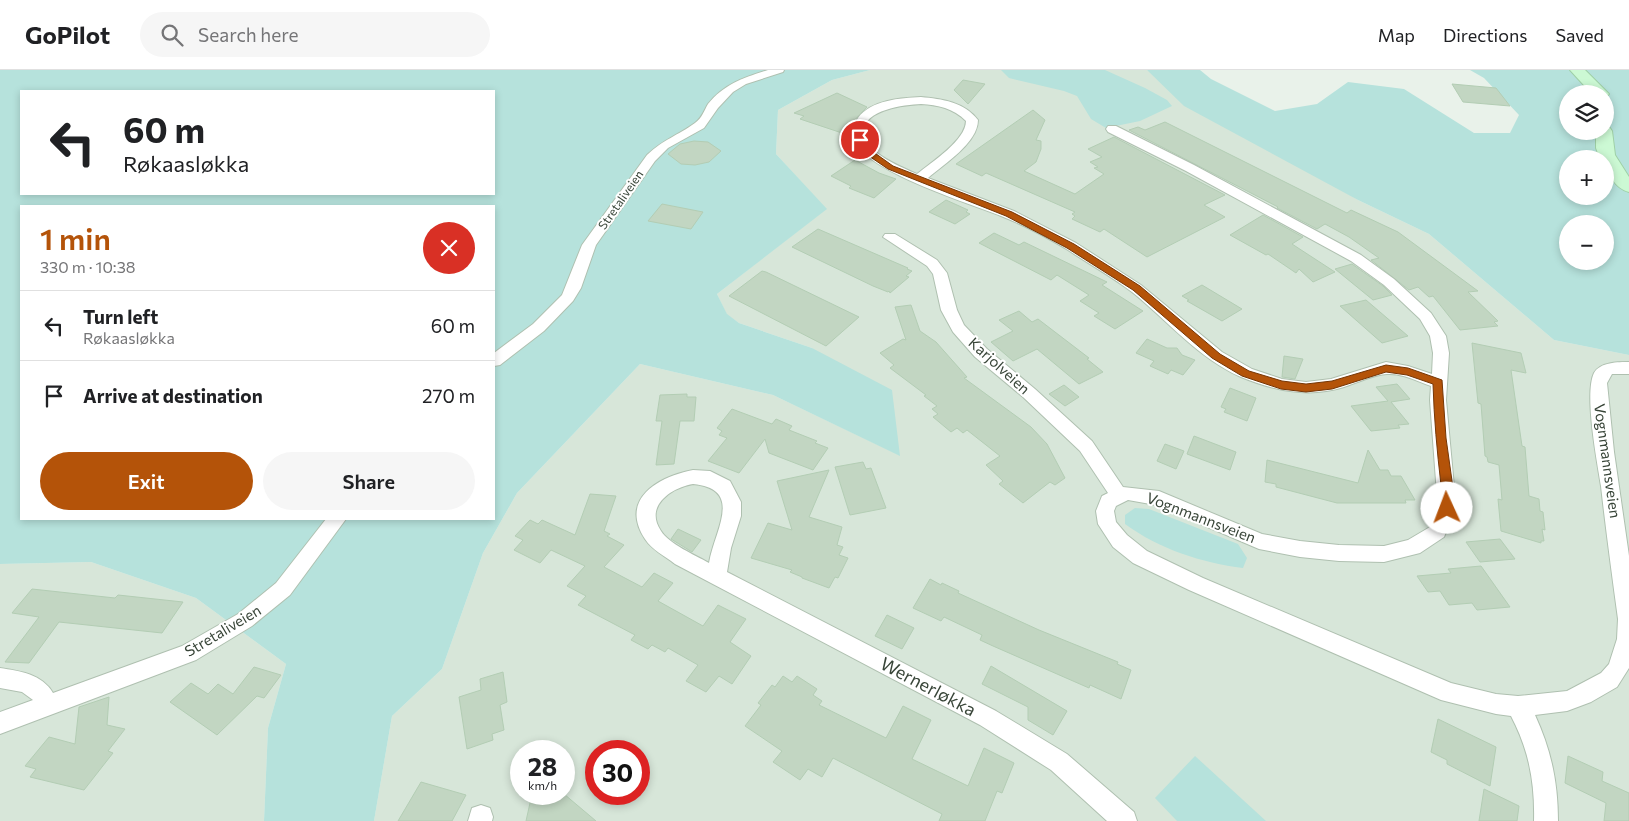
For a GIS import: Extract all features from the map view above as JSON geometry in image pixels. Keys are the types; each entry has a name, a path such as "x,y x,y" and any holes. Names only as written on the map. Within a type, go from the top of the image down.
{"main road":[{"path":"1576,70 1586,85"},
{"path":"1603,140 1607,159 1629,187"}],"street":[{"name":"Stretaliveien","path":"495,360 564,304 574,288 582,256 651,158 664,144 700,125 713,106 729,90 742,82 779,70"},
{"path":"920,179 967,138 972,127 972,120 968,114 962,109 943,103 913,100 880,107 864,117 860,124 858,135 869,153 890,168 1009,214 1070,246 1136,288 1216,356 1246,373 1281,385 1306,388 1332,385 1386,368 1408,372 1438,382"},
{"name":"Vognmannsveien","path":"1112,129 1158,158 1337,246 1356,258 1389,282 1426,316 1438,336 1441,353 1438,382 1440,438 1447,488 1447,508 1437,532 1413,547 1384,554 1339,554 1300,549 1259,540 1159,498 1126,492 1108,501 1105,511 1107,524 1120,541 1140,557 1250,608 1450,693 1496,704 1518,706 1567,701 1583,695 1609,680 1618,669 1623,655 1628,619 1600,418 1599,383 1602,374 1607,370 1629,368"},
{"name":"Karjolveien","path":"890,237 932,263 940,273 949,310 958,328 981,353 1029,393 1086,446 1119,495"},
{"name":"Wernerløkka","path":"718,576 720,554 733,510 731,500 724,486 712,478 691,476 673,481 658,489 646,510 647,524 653,536 682,558 988,718 1059,762 1125,821"},
{"name":"Stretaliveien","path":"0,723 189,653 245,620 283,590 336,520"},
{"path":"0,678 29,683 35,687 45,700 46,706"},
{"path":"1518,706 1541,754 1546,788 1546,821"}],"shaded area":[{"path":"0,70 870,70 832,80 778,110 776,154 827,209 717,294 727,314 739,323 812,348 892,390 900,456 773,395 640,364 517,493 483,553 442,669 392,716 374,821 264,821 268,728 286,664 196,598 91,562 0,564"},
{"path":"870,70 1147,70 1358,200 1429,234 1554,340 1629,355 1629,821 374,821 392,716 442,669 483,553 517,493 640,364 773,395 899,455 812,348 739,323 727,315 717,294 826,209 776,154 778,110 832,80"},
{"path":"1001,70 1105,70 1145,88 1167,100 1172,106 1140,121 1106,128 1091,119 1077,96 1064,91 1009,78"},
{"path":"1147,70 1200,70 1211,79 1275,111 1317,104 1348,82 1404,89 1474,133 1510,133 1519,115 1484,78 1470,70 1629,70 1629,355 1554,340 1429,234 1358,200 1184,106"},
{"path":"1135,508 1149,509 1238,544 1247,558 1243,568 1212,563 1166,548 1152,541 1125,524 1125,515"},
{"path":"91,562 196,598 286,664 268,728 264,821 0,821 0,564"},
{"path":"1195,756 1266,821 1177,821 1155,798"}],"building":[{"path":"963,80 985,84 968,104 954,90"},
{"path":"1452,84 1496,88 1510,106 1463,102"},
{"path":"837,93 867,107 842,133 800,119 804,116 794,113"},
{"path":"1033,110 1045,120 1036,140 1041,141 1041,149 1036,162 1024,171 1075,194 1104,174 1094,168 1098,167 1090,162 1102,157 1088,149 1114,137 1225,195 1204,205 1225,217 1147,257 1104,229 1100,232 1072,219 1075,216 1072,214 1075,212 986,173 982,176 956,164"},
{"path":"1165,122 1347,213 1351,210 1398,232 1478,291 1468,292 1498,321 1494,322 1498,326 1460,330 1433,296 1429,297 1418,287 1409,290 1371,260 1379,258 1349,237 1325,224 1317,229 1129,130 1138,127 1145,130"},
{"path":"694,141 708,142 721,151 709,162 695,165 681,164 668,154 680,144"},
{"path":"855,160 879,173 896,179 874,198 849,188 851,186 831,176"},
{"path":"946,200 968,210 966,212 970,214 955,224 929,212"},
{"path":"662,204 703,212 691,229 648,221"},
{"path":"1263,215 1303,237 1292,244 1335,272 1313,282 1299,269 1296,273 1268,254 1266,255 1230,235"},
{"path":"818,229 912,271 906,276 909,277 890,293 792,247"},
{"path":"994,233 1019,245 1024,242 1107,282 1102,285 1143,311 1115,329 1094,316 1099,313 1080,301 1089,295 1057,275 1051,280 979,243"},
{"path":"1352,264 1383,286 1392,295 1373,300 1335,269"},
{"path":"762,271 859,317 826,346 729,296"},
{"path":"1202,285 1242,309 1222,321 1187,301 1189,300 1182,296"},
{"path":"1366,300 1408,336 1382,343 1340,306"},
{"path":"911,305 920,331 936,342 967,377 964,378 1031,427 1047,444 1065,478 1055,485 1050,482 1023,503 999,484 1003,481 986,465 1000,456 967,430 963,433 957,428 951,432 933,417 938,414 932,409 937,406 924,396 926,395 890,368 894,365 880,353 903,339 906,340 895,307"},
{"path":"1019,311 1032,322 1038,319 1089,358 1087,359 1103,372 1079,384 1037,349 1013,361 991,342 1013,331 999,320"},
{"path":"1147,339 1167,348 1177,348 1182,355 1195,360 1183,375 1171,370 1168,374 1150,366 1154,361 1136,353"},
{"path":"1472,343 1521,353 1526,373 1511,370 1522,446 1525,447 1529,496 1539,499 1540,511 1543,512 1545,530 1542,529 1544,541 1541,541 1541,543 1501,531 1498,499 1502,500 1499,465 1488,462 1485,456 1481,404 1478,403"},
{"path":"1284,356 1303,359 1295,379 1282,377"},
{"path":"1397,384 1410,399 1391,402 1409,424 1398,425 1400,428 1371,431 1351,406 1388,401 1376,387"},
{"path":"1064,385 1079,397 1065,406 1049,394"},
{"path":"1230,388 1256,398 1247,421 1224,412 1226,409 1221,407"},
{"path":"687,394 687,397 696,397 694,421 680,421 674,464 656,465 662,421 656,421 660,395"},
{"path":"732,409 772,424 776,419 792,426 789,430 817,441 815,443 828,448 813,470 769,453 765,439 739,473 708,461 727,438 719,435 722,431 717,428"},
{"path":"1194,436 1236,452 1230,470 1187,454"},
{"path":"1165,444 1184,451 1176,469 1157,461"},
{"path":"1368,450 1380,470 1388,470 1391,476 1401,476 1415,500 1405,500 1406,503 1337,503 1276,487 1276,484 1265,482 1267,460 1358,483"},
{"path":"863,462 866,469 871,468 886,508 850,515 835,467"},
{"path":"829,470 809,517 842,527 837,545 843,547 839,555 848,558 838,578 835,577 829,588 790,572 792,570 751,558 768,523 792,530 777,481"},
{"path":"590,494 616,496 604,531 610,534 607,536 624,545 604,567 642,587 654,573 673,583 658,601 703,626 718,605 746,619 730,642 751,656 732,684 719,676 706,692 686,681 698,665 668,648 665,652 652,645 648,649 631,640 635,635 578,605 586,596 567,586 585,566 551,550 540,563 514,550 523,540 515,536 530,520 538,524 542,520 575,535"},
{"path":"678,529 701,540 692,552 671,539"},
{"path":"1500,539 1515,559 1480,562 1466,542"},
{"path":"1481,566 1510,607 1477,610 1472,603 1449,605 1440,591 1428,592 1417,576 1451,573 1448,569"},
{"path":"930,579 1039,630 1118,662 1117,664 1131,670 1121,699 1090,685 1089,688 980,640 982,635 944,617 941,621 913,608"},
{"path":"32,589 115,598 118,595 183,602 162,633 59,622 29,663 5,662 39,617 12,613"},
{"path":"887,615 914,628 902,649 875,636"},
{"path":"991,666 1067,711 1053,735 1028,720 1028,707 982,684"},
{"path":"254,667 281,675 264,698 257,696 217,735 170,702 191,683 208,694 218,684 233,694"},
{"path":"503,672 507,702 500,705 504,730 492,734 493,740 467,749 459,697 481,690 480,679"},
{"path":"783,676 792,682 797,676 817,689 813,695 822,701 819,705 886,738 903,706 931,720 912,759 968,786 984,748 1014,763 1002,793 997,791 985,821 939,821 942,814 833,758 822,777 808,769 800,780 773,762 782,751 745,726 761,705 758,703 772,685 775,687"},
{"path":"109,697 107,725 125,729 108,751 113,753 84,790 30,777 36,769 25,766 49,737 75,744 79,707"},
{"path":"1438,719 1496,747 1490,786 1447,764 1447,760 1431,752"},
{"path":"1568,756 1603,772 1602,781 1629,793 1629,821 1604,821 1606,803 1565,783"},
{"path":"421,782 466,795 452,821 398,821"},
{"path":"1484,789 1519,806 1517,821 1479,821"},
{"path":"575,803 596,821 526,821 530,805 575,805"}],"route":[{"path":"860,140 869,153 890,168 1009,214 1039,228 1070,246 1136,288 1216,356 1246,373 1281,385 1306,388 1332,385 1386,368 1398,369 1438,382 1440,438 1447,488 1447,508"}]}
